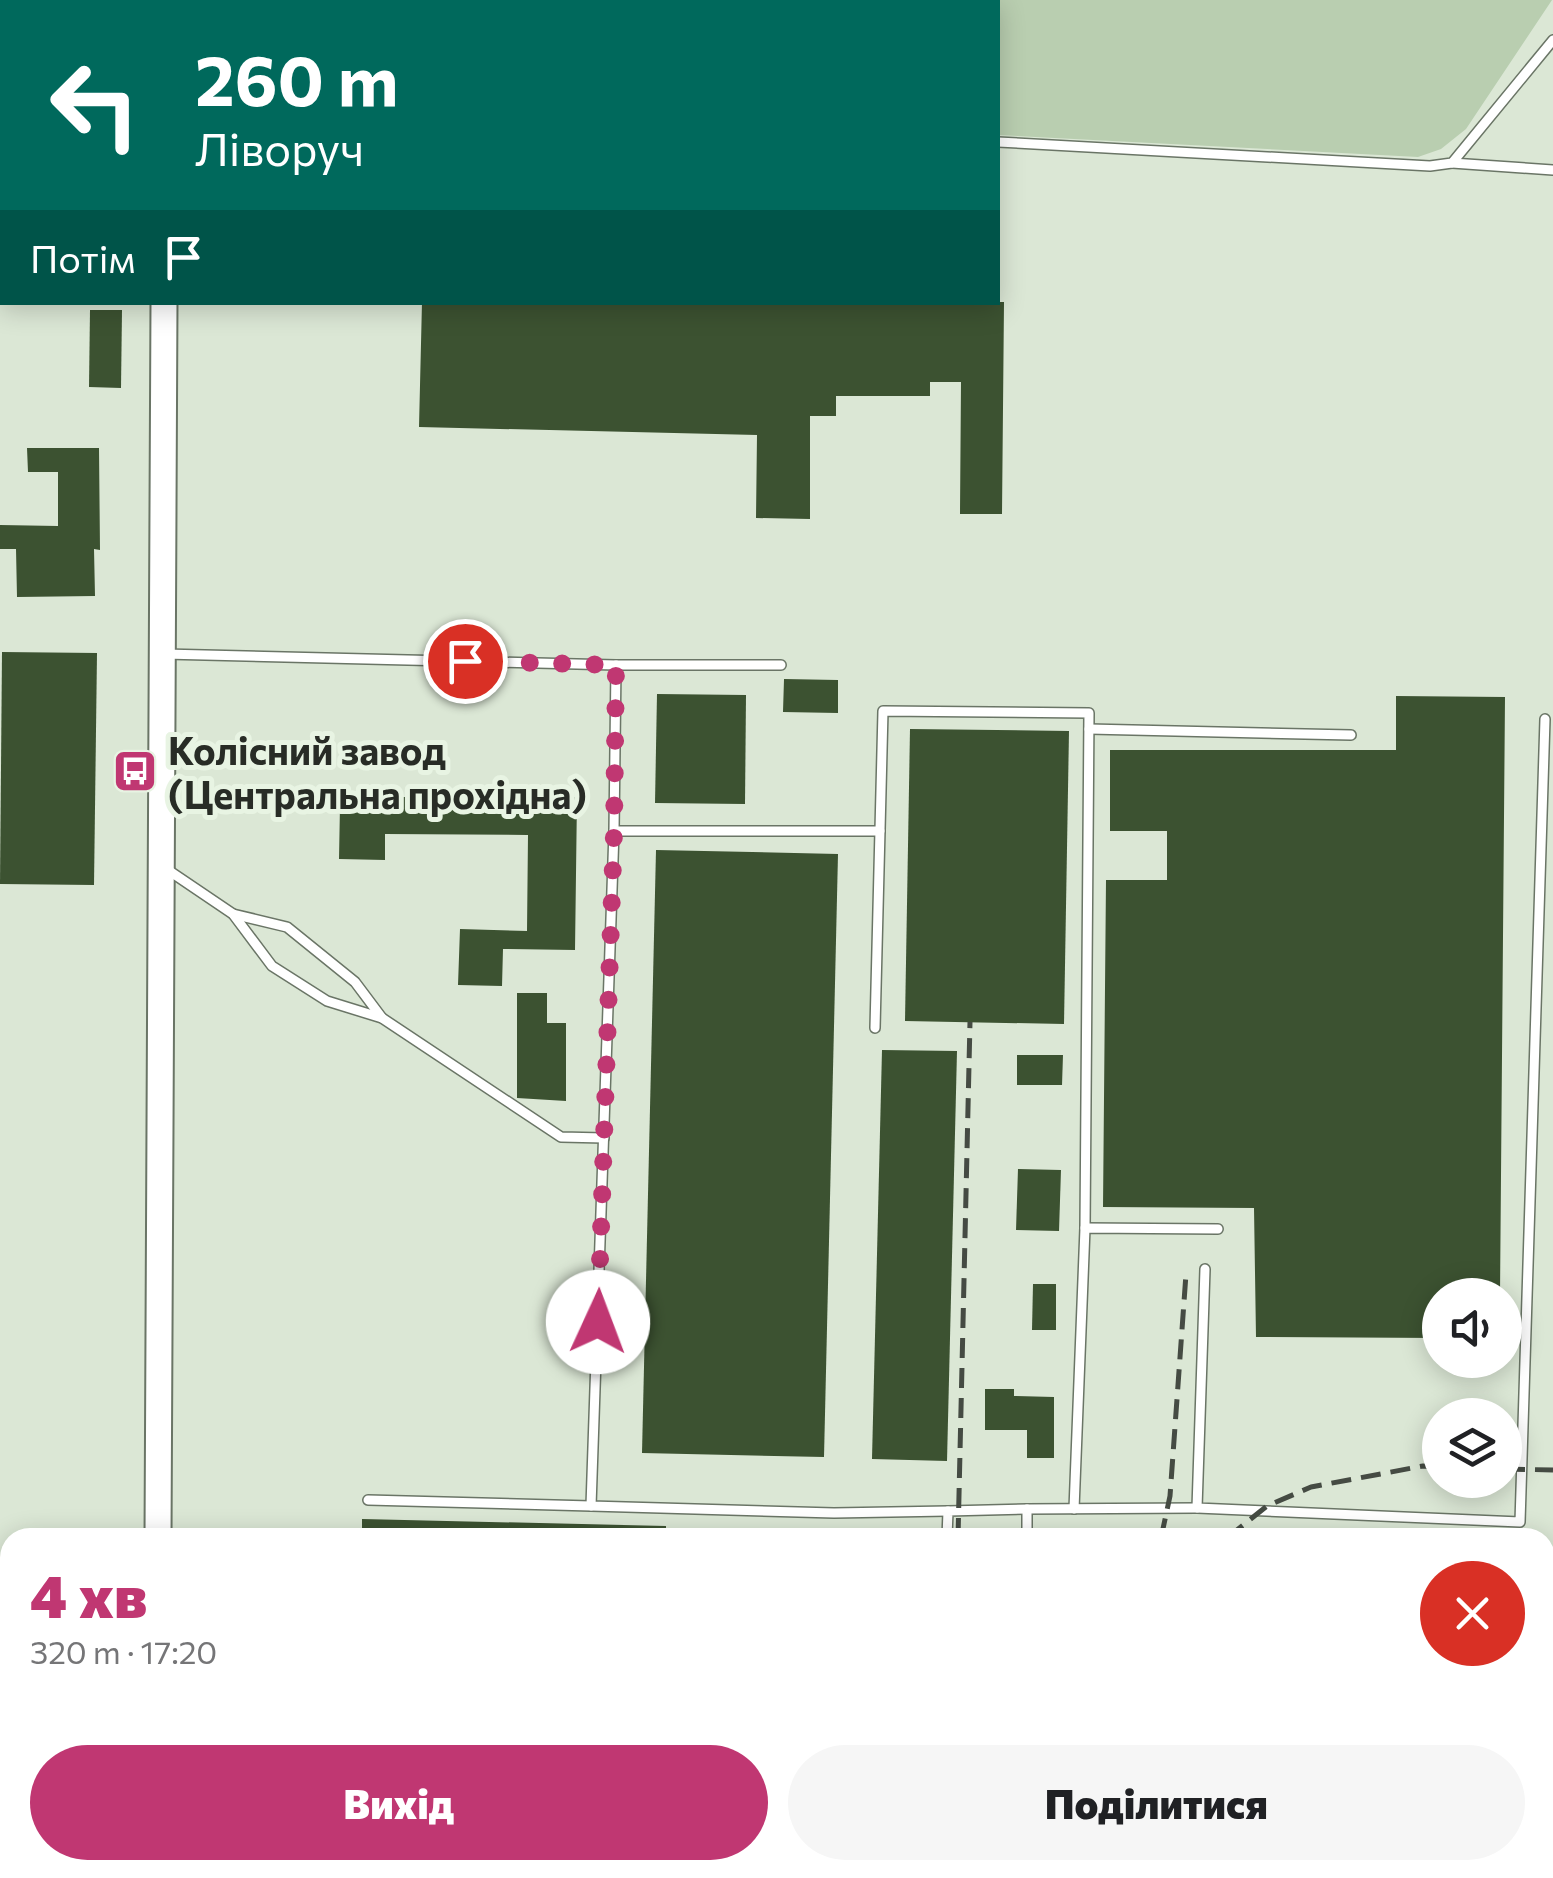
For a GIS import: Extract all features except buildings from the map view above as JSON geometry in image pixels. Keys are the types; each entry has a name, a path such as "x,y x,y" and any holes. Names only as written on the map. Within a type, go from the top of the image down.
{"street":[{"path":"158,1528 164,305"}],"lane":[{"path":"1452,163 1553,40"},
{"path":"1000,142 1553,170"},
{"path":"163,654 782,665"},
{"path":"592,1506 616,665"},
{"path":"875,1028 883,712 1089,713 1085,1228 1074,1509"},
{"path":"368,1500 834,1513 1197,1508 1520,1522 1545,719"},
{"path":"1089,729 1351,734"},
{"path":"614,832 880,831"},
{"path":"162,866 234,914 288,928 355,982 382,1018"},
{"path":"234,914 272,966 327,1002 382,1018 561,1137 604,1138"},
{"path":"1085,1228 1218,1229"},
{"path":"1197,1508 1205,1269"},
{"path":"1027,1528 1028,1509"},
{"path":"947,1528 948,1511"}],"green space":[{"path":"1000,0 1552,0 1466,129 1441,149 1418,157 1000,135"}],"railway":[{"path":"958,1528 970,1022"},
{"path":"1163,1528 1170,1496 1186,1274"},
{"path":"1240,1528 1267,1506 1311,1487 1422,1466"},
{"path":"1522,1469 1553,1470"}],"place":[{"name":"Колісний завод (Центральна прохідна)","path":"135,771"}],"route":[{"path":"465,661 616,665 598,1322"}]}
